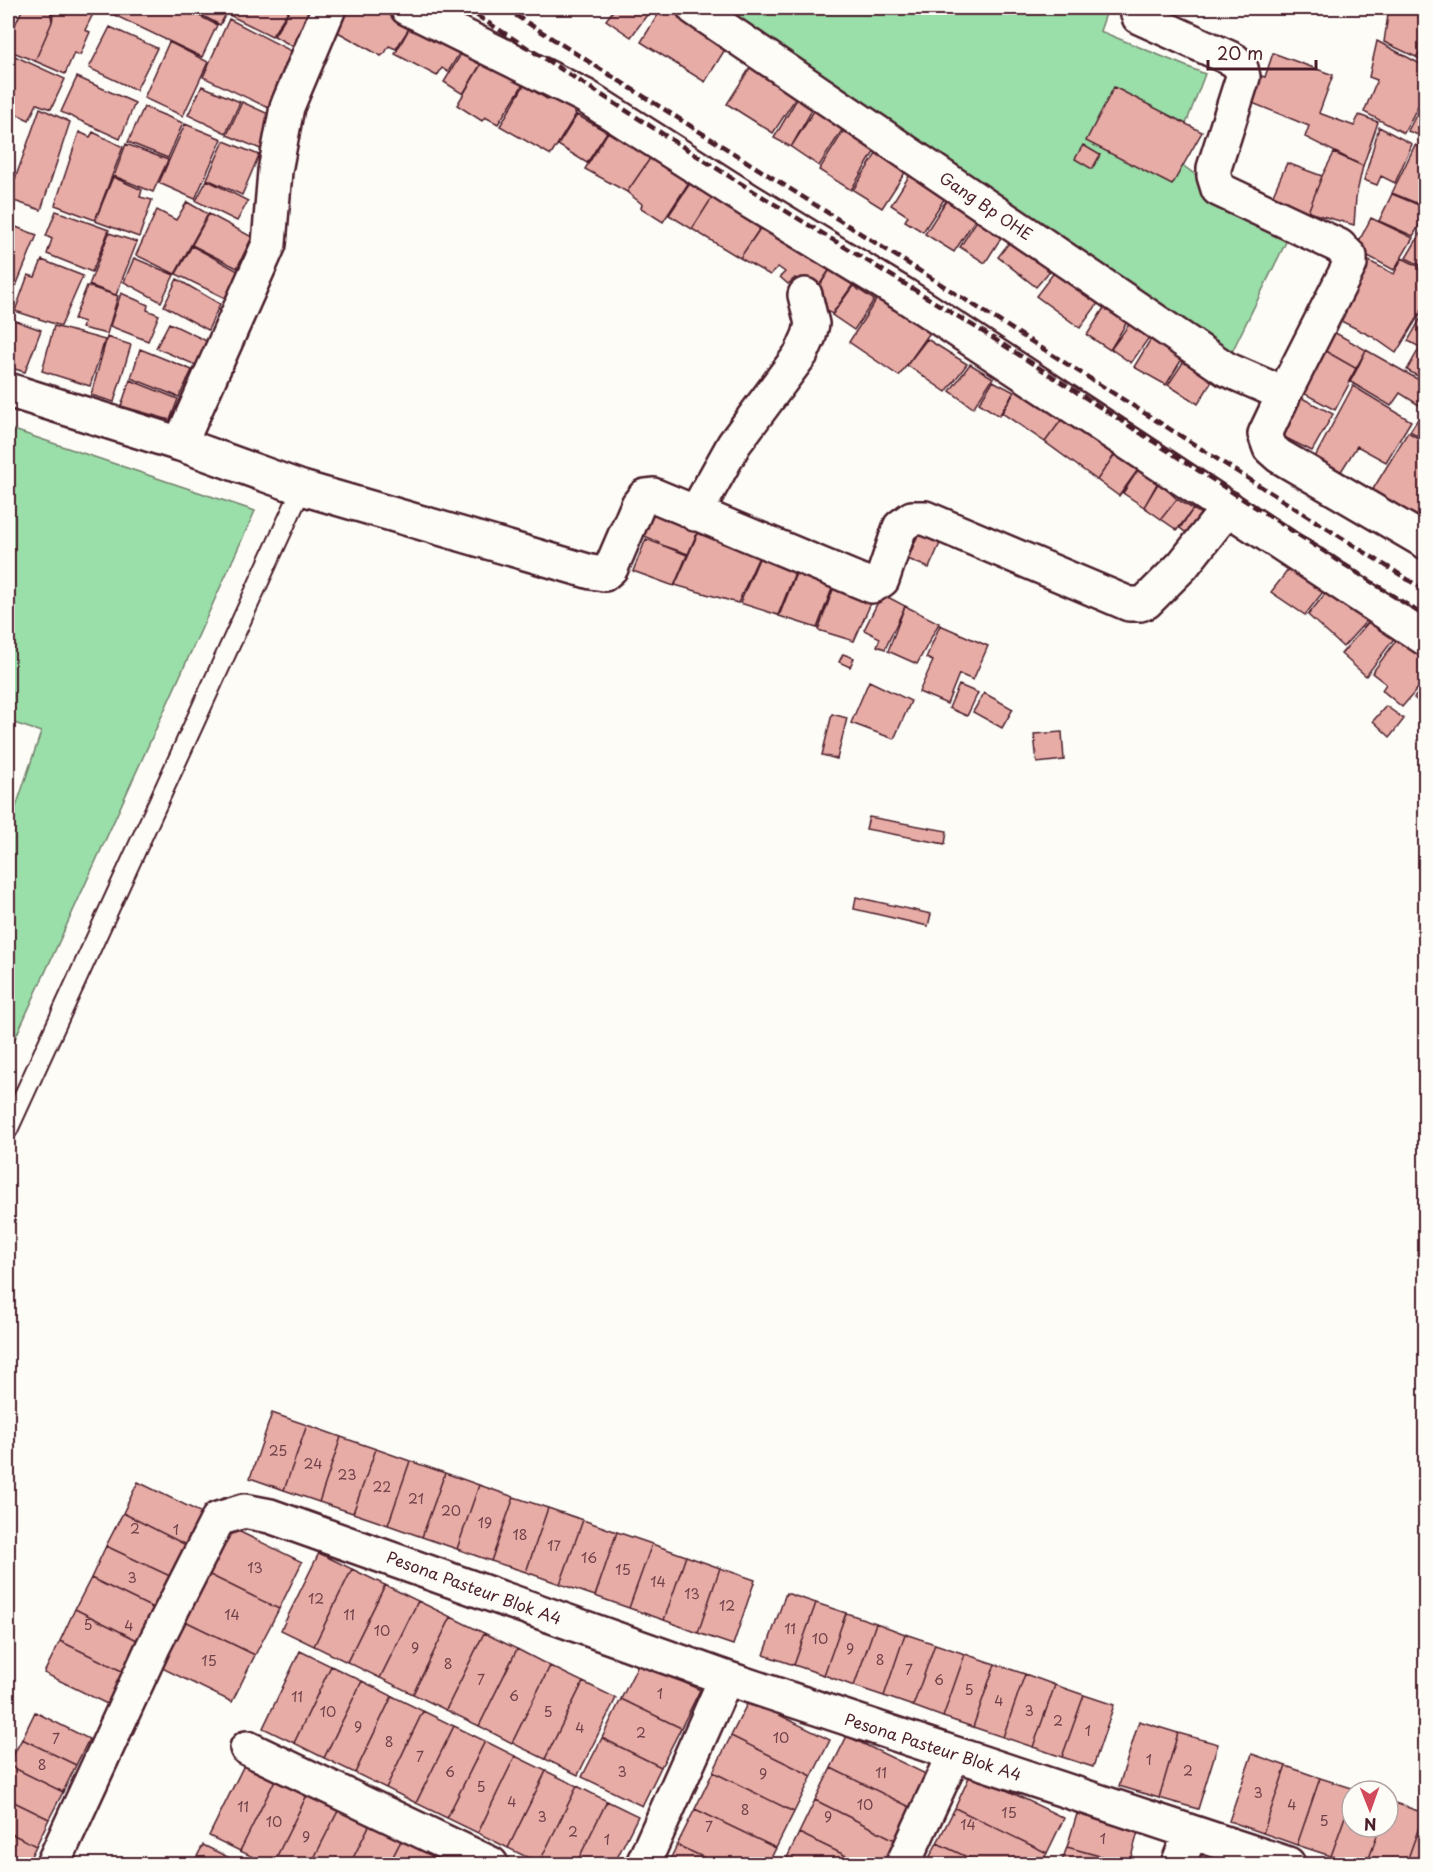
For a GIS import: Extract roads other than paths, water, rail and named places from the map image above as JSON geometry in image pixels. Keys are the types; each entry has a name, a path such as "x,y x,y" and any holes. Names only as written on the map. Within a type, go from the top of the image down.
{"street":[{"path":"180,444 269,244 275,171 287,107 329,8"},
{"path":"407,8 585,96 748,200 904,295 1425,639"},
{"name":"Gang Bp OHE","path":"693,8 1226,369 1284,394"},
{"path":"1137,8 1139,16 1234,60 1241,68 1243,77 1214,168 1218,189 1339,246 1350,257 1350,264 1265,434 1270,448 1279,456 1425,542"},
{"path":"695,514 734,444 801,354 812,324 805,295"},
{"path":"8,390 180,444 302,488 604,574 610,568 638,505 645,496 652,495 872,586 882,580 900,526 912,518 925,518 1129,604 1140,604 1146,602 1183,565 1228,508"},
{"name":"Pesona Pasteur Blok A4","path":"53,1864 153,1647 218,1519 244,1511 270,1516 726,1678 1288,1864"},
{"path":"643,1864 726,1678"},
{"path":"247,1748 491,1864"},
{"path":"903,1864 954,1754"},
{"path":"1178,1864 1191,1832"}],"lane":[{"path":"8,1130 302,488"}],"railway":[{"path":"465,8 732,178 985,333 1426,617"},
{"path":"504,8 1426,591"}]}
